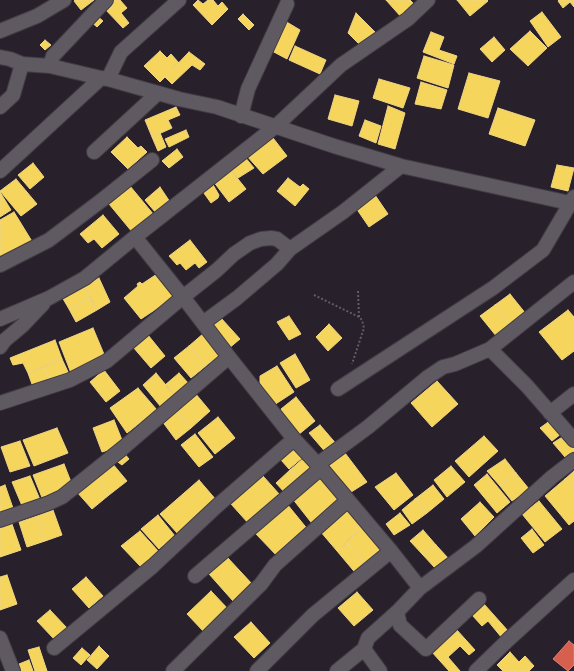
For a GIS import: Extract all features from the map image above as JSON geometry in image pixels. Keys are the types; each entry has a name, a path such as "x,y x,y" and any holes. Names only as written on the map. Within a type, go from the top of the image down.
{"street":[{"path":"0,31 36,16 64,0"},
{"path":"50,66 53,56 106,0"},
{"path":"0,172 104,79 121,52 179,0"},
{"path":"0,319 49,298 85,278 276,126 341,65 408,19 428,0"},
{"path":"241,116 248,89 287,4"},
{"path":"0,57 22,64 50,66 179,99 217,107 334,146 401,166 573,201 543,250 493,288 342,387"},
{"path":"0,107 12,95 22,64"},
{"path":"94,152 158,93"},
{"path":"0,265 49,240 152,160"},
{"path":"203,323 266,274 290,249 344,212 401,166"},
{"path":"135,237 183,296 294,439 348,500 420,588"},
{"path":"0,403 70,380 107,361 183,296 217,270 234,254 250,243 261,238 271,238 277,239 290,249"},
{"path":"195,576 319,466 438,370 490,349 574,282"},
{"path":"0,347 5,340 23,325 49,298"},
{"path":"490,349 527,386 574,440"},
{"path":"0,520 62,497 123,448 229,357"},
{"path":"550,413 574,394"},
{"path":"54,648 153,566 217,506 294,439"},
{"path":"337,671 364,649 368,638 397,612 420,588 476,546 552,477 574,460"},
{"path":"173,671 261,584 275,565 348,500"},
{"path":"257,671 313,615 391,551"},
{"path":"476,671 574,580"},
{"path":"397,612 400,625 426,649 480,598"},
{"path":"0,638 13,671"},
{"path":"364,649 380,671"}],"path":[{"path":"358,291 359,317"},
{"path":"314,295 359,317 362,320 364,328 342,387"}],"building: Homes":[{"path":"94,0 81,10 74,1"},
{"path":"113,0 120,0 127,8 121,13 129,23 123,28 104,8"},
{"path":"198,0 203,4 208,0 213,0 218,6 222,2 228,9 212,25 193,5"},
{"path":"386,0 410,0 415,5 402,18"},
{"path":"457,0 487,0 488,1 470,16"},
{"path":"574,0 574,7 570,2 563,8 558,1"},
{"path":"542,12 561,37 548,47 530,21"},
{"path":"356,13 375,32 359,44 348,33"},
{"path":"243,14 254,25 249,30 238,19"},
{"path":"96,15 103,21 97,27 90,21"},
{"path":"285,21 300,30 287,59 272,51"},
{"path":"530,31 547,48 528,66 510,49"},
{"path":"431,32 444,37 439,50 457,56 454,64 423,52"},
{"path":"494,37 505,50 492,62 480,49"},
{"path":"45,40 51,45 45,50 40,45"},
{"path":"295,46 326,60 320,74 289,60"},
{"path":"160,51 167,58 171,54 179,63 160,82 144,66"},
{"path":"189,52 205,64 200,70 192,65 172,84 165,77"},
{"path":"424,56 454,65 448,88 417,78"},
{"path":"469,73 500,81 488,118 458,109"},
{"path":"379,79 410,88 403,108 373,98"},
{"path":"421,82 447,90 441,109 415,104"},
{"path":"335,95 359,101 352,126 328,119"},
{"path":"388,106 405,113 395,149 378,144"},
{"path":"176,107 180,115 168,120 172,128 152,137 145,120"},
{"path":"498,108 535,120 525,146 489,134"},
{"path":"365,120 381,126 376,143 359,136"},
{"path":"186,130 189,137 169,147 165,139"},
{"path":"160,133 166,147 158,151 152,137"},
{"path":"270,134 287,156 263,174 246,155"},
{"path":"127,137 138,148 141,146 147,152 128,169 111,152"},
{"path":"177,149 183,157 169,168 162,161"},
{"path":"244,156 254,168 238,178 230,169"},
{"path":"33,163 44,177 30,189 18,175"},
{"path":"557,165 574,168 568,191 551,187"},
{"path":"230,169 246,189 229,202 213,181"},
{"path":"288,178 300,187 303,184 309,189 295,206 277,191"},
{"path":"16,179 37,204 21,216 0,191"},
{"path":"212,183 219,195 218,198 211,203 201,189"},
{"path":"130,186 154,215 133,233 109,204"},
{"path":"160,187 170,202 156,213 145,200"},
{"path":"0,192 11,210 0,217"},
{"path":"375,195 388,214 369,227 356,208"},
{"path":"14,212 33,243 2,259 0,255 0,220"},
{"path":"103,215 119,234 102,248 94,239 88,243 80,234"},
{"path":"190,240 207,262 199,268 195,263 186,270 180,263 177,265 169,256"},
{"path":"157,274 174,297 141,319 124,298 138,286 137,284 140,282 142,284"},
{"path":"99,278 110,302 97,310 84,286"},
{"path":"84,286 91,298 69,309 62,297"},
{"path":"510,294 526,314 511,327 495,305"},
{"path":"91,298 97,310 76,322 69,309"},
{"path":"495,305 511,327 497,337 480,316"},
{"path":"568,310 574,317 574,351 562,360 539,332"},
{"path":"289,316 301,334 289,340 277,322"},
{"path":"221,318 240,339 228,349 210,327"},
{"path":"329,324 342,338 328,351 316,337"},
{"path":"93,328 106,359 71,373 59,342"},
{"path":"204,333 221,354 206,366 189,346"},
{"path":"148,335 165,356 151,368 133,347"},
{"path":"55,340 62,359 28,373 23,363 13,365 10,358"},
{"path":"189,346 206,366 191,378 174,358"},
{"path":"295,354 310,380 296,388 280,363"},
{"path":"62,359 69,374 50,381 44,367"},
{"path":"277,366 294,392 274,405 260,383 260,376"},
{"path":"44,367 50,381 33,387 28,373"},
{"path":"104,370 120,391 106,402 90,382"},
{"path":"156,373 175,396 161,407 143,385"},
{"path":"179,373 189,384 175,396 165,385"},
{"path":"437,381 458,404 432,427 411,403"},
{"path":"138,388 157,410 127,433 110,408"},
{"path":"195,393 210,411 191,428 175,410"},
{"path":"296,397 315,421 298,435 282,415 281,409"},
{"path":"175,410 191,428 176,440 162,421"},
{"path":"218,417 235,438 215,454 198,433"},
{"path":"114,420 124,445 102,452 93,428"},
{"path":"551,420 562,433 552,441 540,428"},
{"path":"320,425 338,446 328,455 309,433"},
{"path":"57,428 68,453 34,466 23,440"},
{"path":"195,434 213,457 199,467 181,445"},
{"path":"567,434 574,443 574,451 565,457 553,443"},
{"path":"484,436 498,451 469,477 455,461"},
{"path":"20,441 30,466 10,472 1,447"},
{"path":"293,448 302,458 289,469 281,460"},
{"path":"124,453 129,459 122,465 115,460"},
{"path":"345,453 367,482 348,494 327,467"},
{"path":"305,457 314,467 299,479 290,470"},
{"path":"505,459 516,473 500,486 487,471"},
{"path":"112,463 127,481 109,495 95,477"},
{"path":"64,464 71,482 51,497 43,500 33,475"},
{"path":"451,466 465,482 447,497 434,480"},
{"path":"290,470 299,479 285,493 276,483"},
{"path":"574,471 574,490 565,479"},
{"path":"396,473 413,495 394,510 375,487"},
{"path":"516,473 529,489 512,501 500,486"},
{"path":"487,474 510,502 497,513 474,485"},
{"path":"30,476 41,502 23,508 12,482"},
{"path":"263,476 280,495 249,524 231,504"},
{"path":"319,476 341,503 314,526 292,498"},
{"path":"95,477 109,495 92,509 76,491"},
{"path":"565,479 574,490 574,521 569,525 545,496"},
{"path":"199,480 217,501 178,534 160,514"},
{"path":"5,485 14,511 0,515 0,487"},
{"path":"433,485 444,499 427,513 415,499"},
{"path":"415,499 427,513 412,524 402,510"},
{"path":"539,501 562,529 545,542 522,514"},
{"path":"480,502 494,517 475,536 461,519"},
{"path":"287,504 309,531 279,558 256,534"},
{"path":"346,509 363,527 337,551 320,531"},
{"path":"53,510 62,535 45,541 37,516"},
{"path":"400,513 410,525 394,535 386,524"},
{"path":"158,515 175,536 159,549 141,529"},
{"path":"37,516 45,541 27,547 19,522"},
{"path":"12,524 21,550 0,557 0,528"},
{"path":"363,527 385,552 368,567 346,542"},
{"path":"532,529 544,545 533,553 521,538"},
{"path":"423,530 436,545 423,555 410,541"},
{"path":"140,531 159,552 141,567 121,546"},
{"path":"346,542 368,567 358,576 337,551"},
{"path":"436,545 448,558 435,568 423,555"},
{"path":"227,557 253,585 233,601 209,574"},
{"path":"7,575 17,604 0,610 0,577"},
{"path":"86,577 103,596 89,608 72,589"},
{"path":"211,591 229,610 204,632 187,614"},
{"path":"357,592 373,610 354,626 338,608"},
{"path":"484,604 509,632 502,638 488,621 482,626 472,615"},
{"path":"50,610 67,628 54,639 37,621"},
{"path":"251,622 270,643 254,658 234,637"},
{"path":"456,629 475,650 469,655 460,646 448,657 460,671 449,671 431,651"},
{"path":"99,646 109,656 97,669 87,660"},
{"path":"39,647 47,671 35,671 28,650"},
{"path":"82,648 90,655 81,665 73,658"},
{"path":"510,652 519,662 525,656 534,666 529,671 503,671 497,665"},
{"path":"29,660 33,671 21,671 19,664"}],"building: Shops":[{"path":"569,641 574,645 574,665 568,671 553,659"}]}
